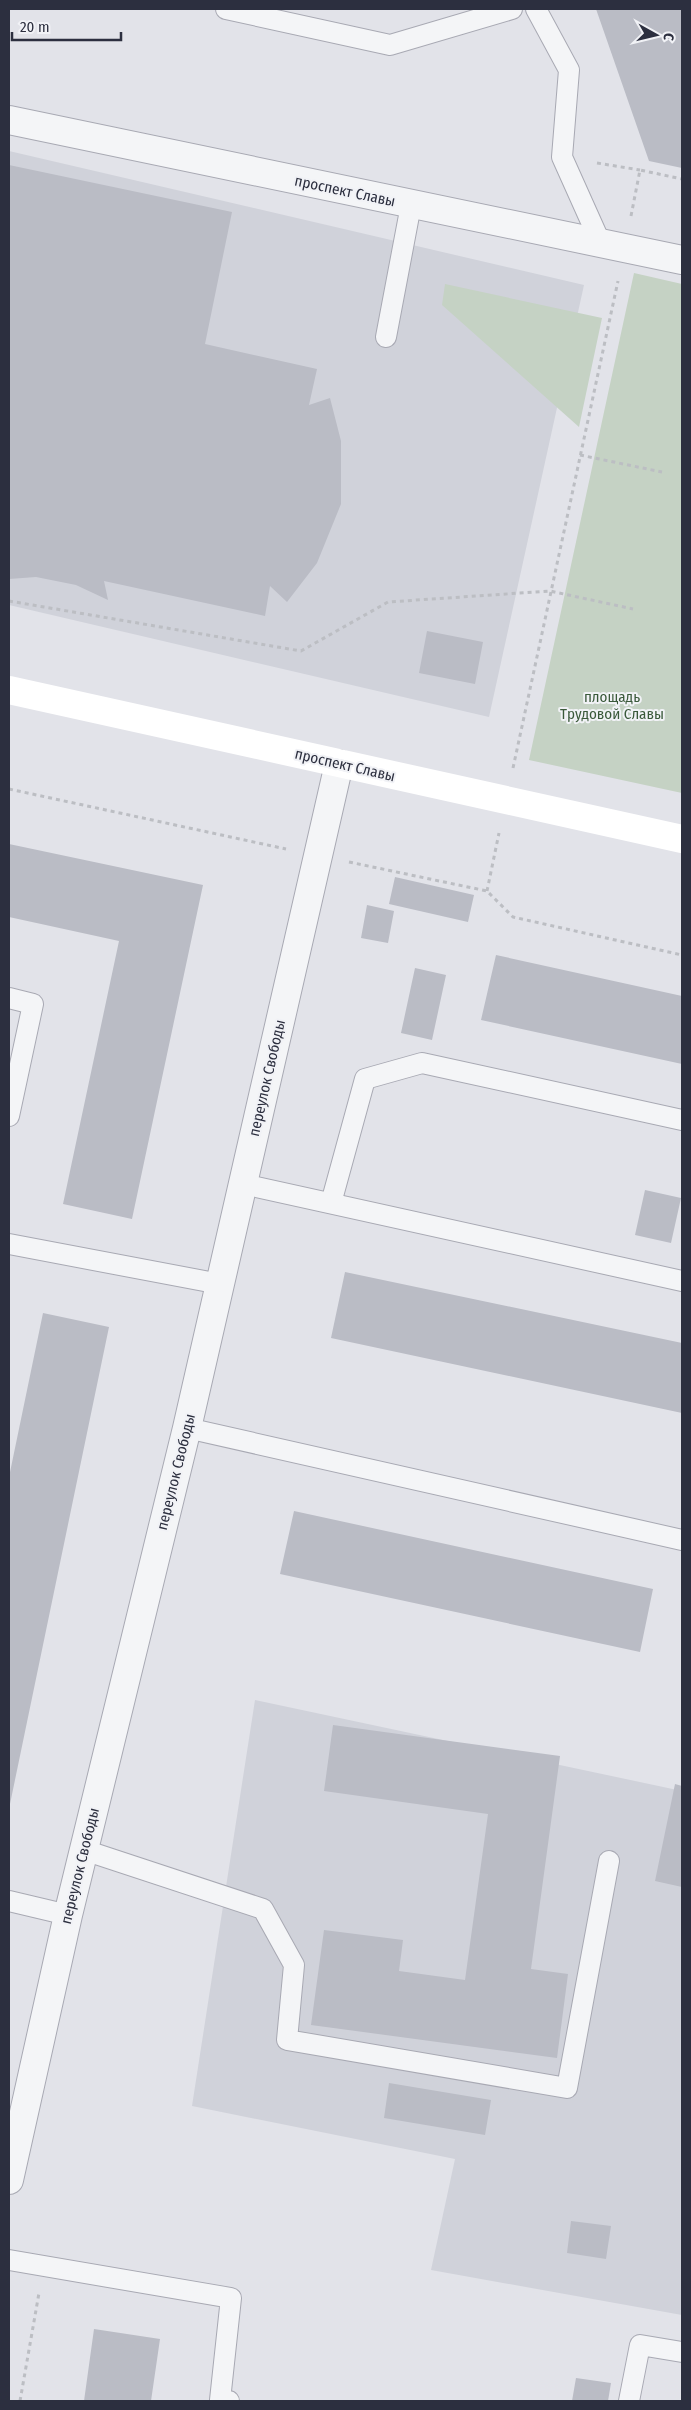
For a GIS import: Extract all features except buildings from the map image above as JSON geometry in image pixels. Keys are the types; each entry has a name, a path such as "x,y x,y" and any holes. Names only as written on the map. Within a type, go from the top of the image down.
{"main road":[{"name":"проспект Славы","path":"9,690 682,839"}],"street":[{"name":"проспект Славы","path":"9,120 682,260"},
{"name":"переулок Свободы","path":"9,2180 68,1915 187,1428 339,764"}],"lane":[{"path":"226,9 390,45 512,9"},
{"path":"536,9 569,70 562,158 613,247"},
{"path":"386,337 411,204"},
{"path":"9,998 33,1004 9,1116"},
{"path":"331,1203 365,1079 422,1062 682,1120"},
{"path":"243,1184 682,1281"},
{"path":"9,1244 220,1284"},
{"path":"187,1428 682,1540"},
{"path":"84,1850 263,1909 294,1965 287,2040 567,2088 609,1861"},
{"path":"9,1901 68,1915"},
{"path":"9,2260 231,2298 220,2400 229,2401"},
{"path":"629,2401 640,2345 682,2352"}],"path":[{"path":"562,158 640,170 682,179"},
{"path":"488,891 580,455 613,247 640,170"},
{"path":"580,455 662,472"},
{"path":"9,601 301,651 388,602 550,591 633,609"},
{"path":"9,788 318,856 488,891 513,918 682,955"},
{"path":"20,2401 43,2266"}],"shaded area":[{"path":"9,151 584,285 489,717 9,605"},
{"path":"255,1700 682,1791 682,2315 431,2270 455,2159 192,2106"}],"green space":[{"name":"площадь Трудовой Славы","path":"634,273 682,284 682,793 529,760"},
{"path":"445,284 602,318 579,427 442,305"}]}
